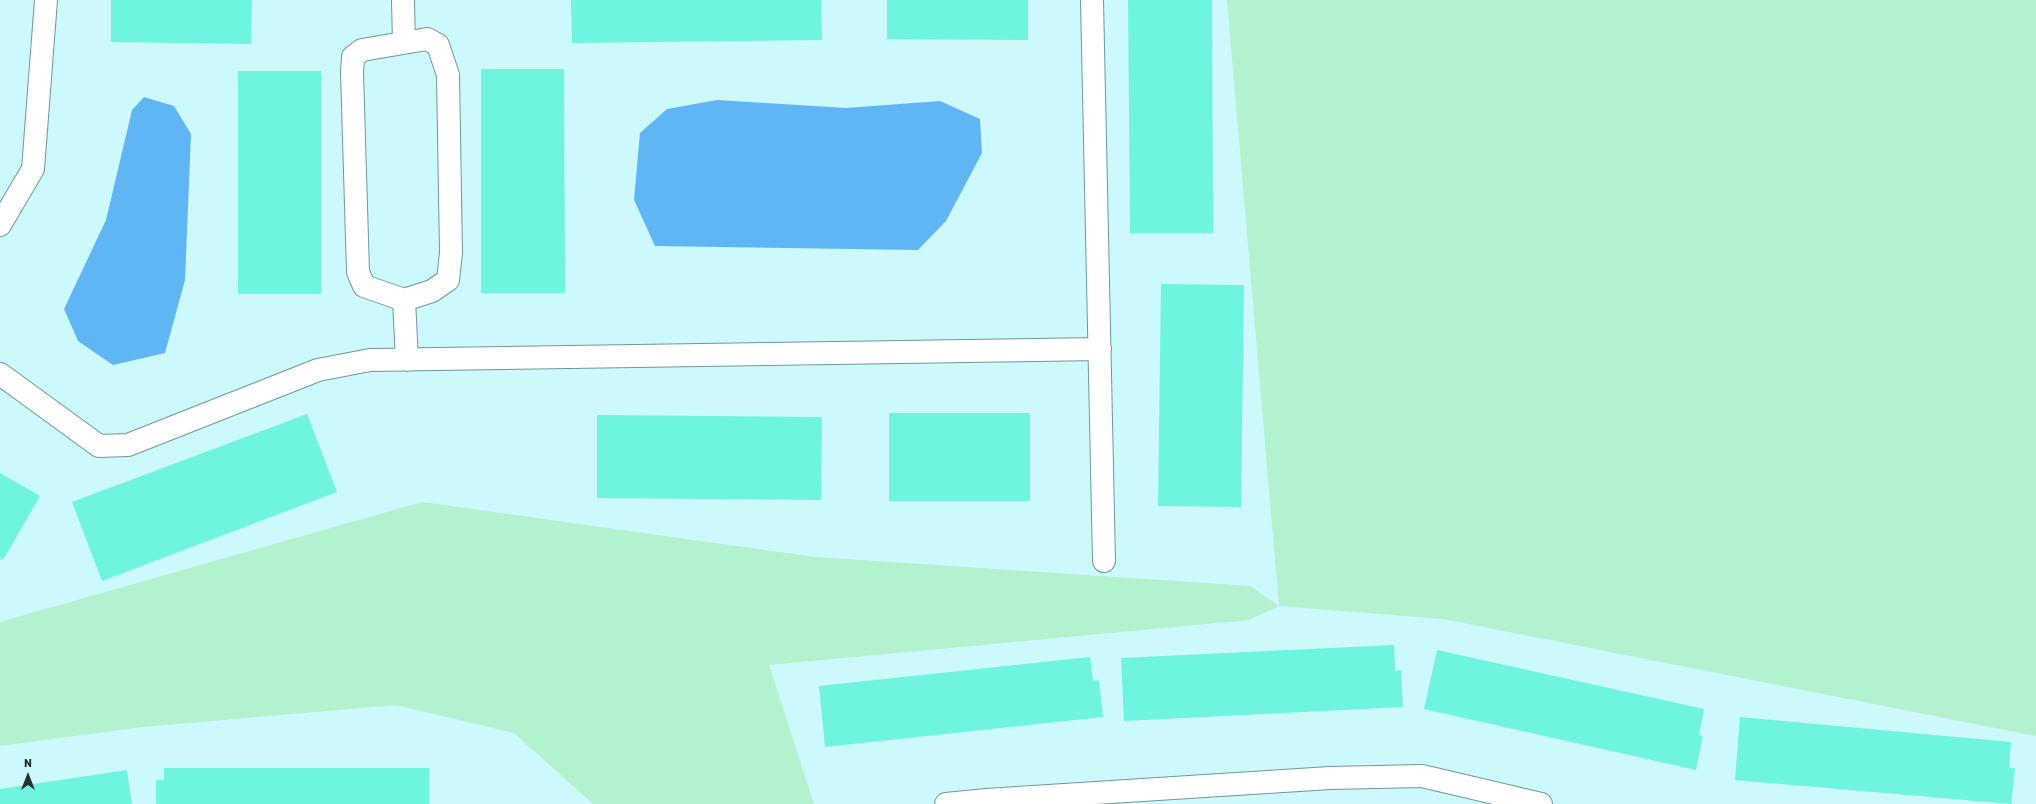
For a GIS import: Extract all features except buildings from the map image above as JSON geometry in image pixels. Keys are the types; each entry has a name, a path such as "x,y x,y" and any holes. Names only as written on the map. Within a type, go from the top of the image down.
{"street":[{"path":"0,225 34,169 46,0"},
{"path":"403,0 404,42"},
{"path":"1092,0 1104,561"},
{"path":"427,39 438,45 448,75 451,253 448,280 432,292 404,300 364,286 358,272 352,72 353,57 362,50 427,39"},
{"path":"404,300 407,360"},
{"path":"0,374 99,446 128,445 318,370 370,360 1100,349"},
{"path":"946,804 1330,778 1422,776 1541,804"}],"green space":[{"path":"1227,0 2036,0 2036,736 1443,619 1279,606"},
{"path":"422,502 815,557 1250,586 1279,606 1249,620 769,665 814,804 593,804 514,733 396,705 142,727 0,746 0,622"}],"water":[{"path":"144,97 174,106 191,134 185,280 165,353 113,365 78,341 64,309 106,220 132,110"},
{"path":"717,100 846,108 940,101 980,119 982,153 946,221 918,250 655,246 634,200 640,133 667,109"}]}
